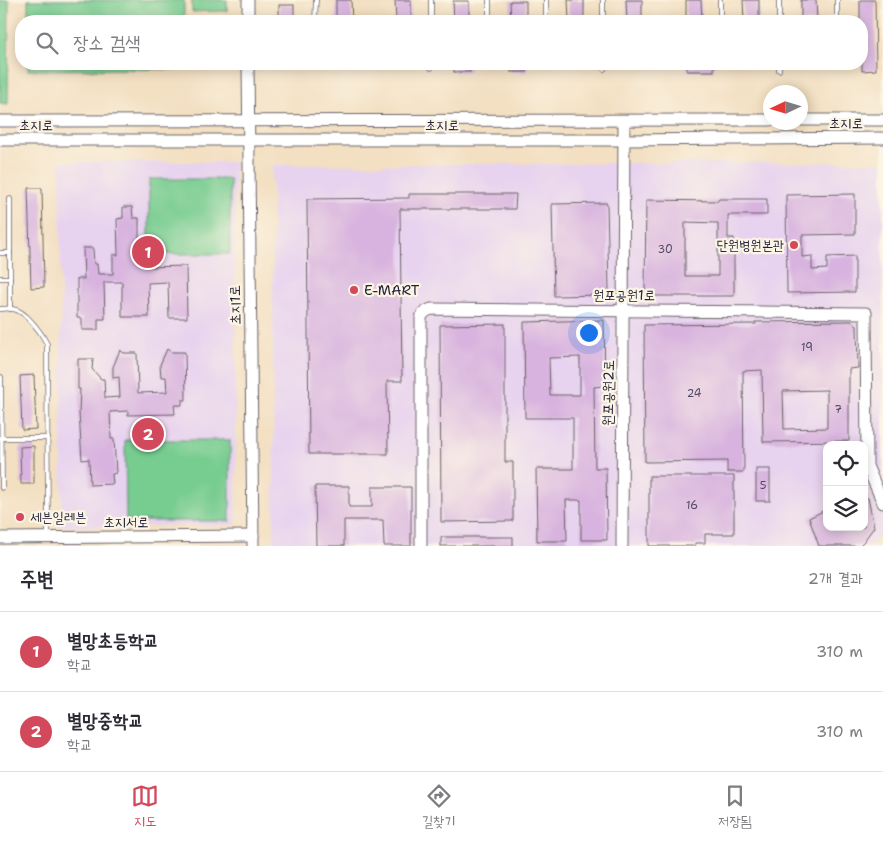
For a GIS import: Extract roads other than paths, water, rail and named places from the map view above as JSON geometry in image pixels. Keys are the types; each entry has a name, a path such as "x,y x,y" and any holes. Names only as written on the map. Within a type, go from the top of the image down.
{"street":[{"path":"248,0 248,15"},
{"name":"초지1로","path":"248,70 253,541"},
{"name":"초지로","path":"0,121 763,120"},
{"name":"초지로","path":"808,120 883,120"},
{"name":"원포공원2로","path":"622,546 624,121"},
{"name":"초지로","path":"0,140 883,138"},
{"name":"원포공원1로","path":"421,546 421,317 425,312 432,309 866,313 867,466 883,503"},
{"name":"초지서로","path":"0,538 253,541"}],"lane":[{"path":"315,15 316,0"},
{"path":"431,0 431,15"},
{"path":"488,15 489,0"},
{"path":"546,0 546,15"},
{"path":"603,0 603,15"},
{"path":"720,0 720,15"},
{"path":"779,0 779,15"},
{"path":"837,0 837,15"},
{"path":"10,199 10,308"},
{"path":"0,253 10,253"},
{"path":"0,278 10,278"},
{"path":"0,309 14,308 40,330 47,344 48,538"},
{"path":"1,377 2,488"},
{"path":"1,438 48,438"}],"place":[{"name":"단원병원본관","path":"794,245"},
{"name":"별망초등학교","path":"148,252"},
{"name":"E-MART","path":"354,290"},
{"name":"별망중학교","path":"148,434"},
{"name":"세븐일레븐","path":"20,517"}]}
